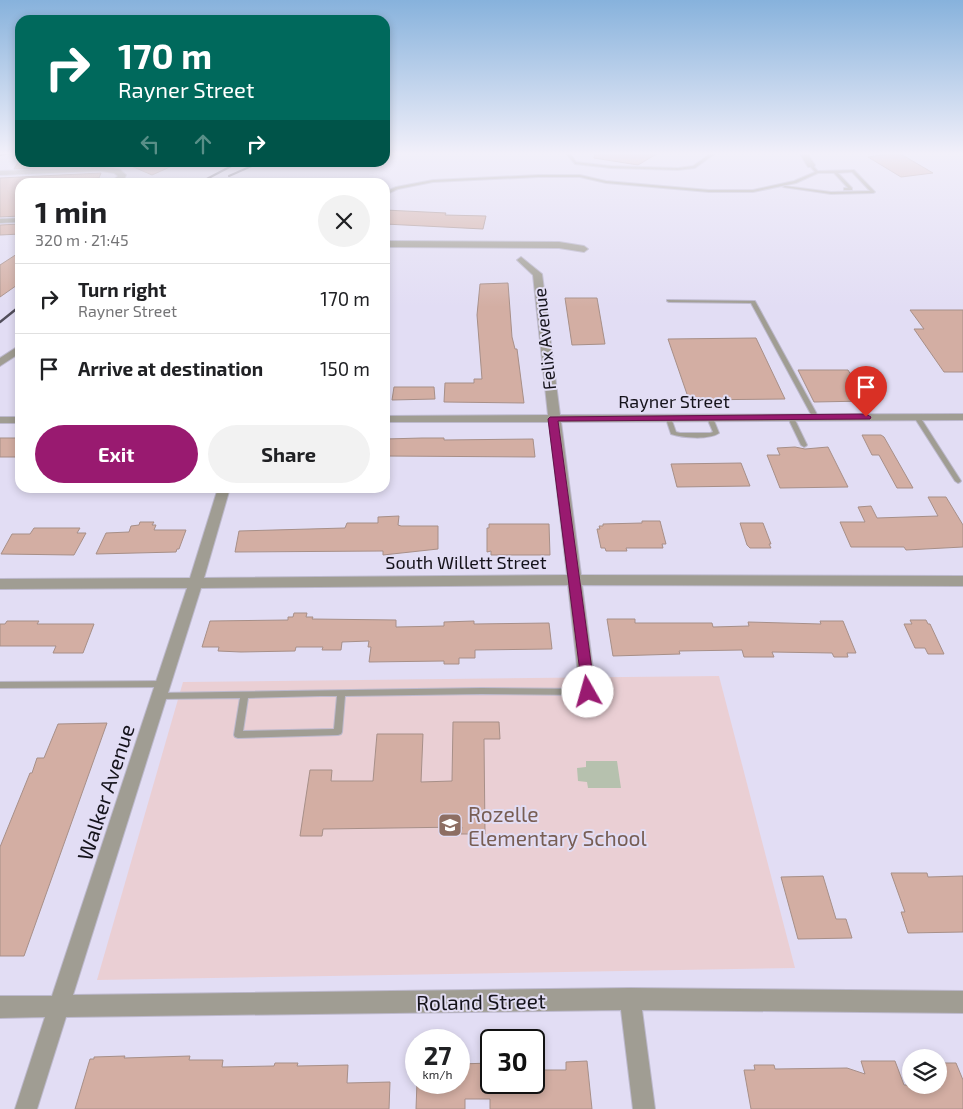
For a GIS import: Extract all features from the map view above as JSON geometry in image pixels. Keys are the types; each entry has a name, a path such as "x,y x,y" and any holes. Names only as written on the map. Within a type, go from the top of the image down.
{"street":[{"path":"0,221 15,220"},
{"path":"390,244 559,245 584,249"},
{"name":"Felix Avenue","path":"521,260 537,274 553,419 588,692"},
{"path":"0,364 15,352"},
{"name":"Rayner Street","path":"390,419 963,417"},
{"path":"0,420 15,420"},
{"name":"Walker Avenue","path":"26,1109 196,582 223,493"},
{"name":"South Willett Street","path":"0,584 574,580 963,581"},
{"path":"630,999 644,1109"},
{"name":"Roland Street","path":"0,1007 630,999 963,1002"}],"lane":[{"path":"669,301 753,302 816,418"},
{"path":"917,417 958,481"},
{"path":"669,418 674,433 680,435 712,435 716,433 710,418"},
{"path":"791,418 804,445"},
{"path":"0,686 161,690 244,696 498,690 588,692"},
{"path":"244,696 238,735 338,732 341,694"}],"shaded area":[{"name":"Rozelle Elementary School","path":"719,676 795,968 97,980 183,682"}],"green space":[{"path":"586,761 617,761 621,788 588,788 587,782 578,781 577,768 586,767"}],"building":[{"path":"0,204 15,204 15,216 0,217"},
{"path":"390,210 486,216 483,229 390,224"},
{"path":"15,224 15,234 0,235 0,225"},
{"path":"15,255 15,286 0,297 0,265"},
{"path":"508,283 512,337 515,349 517,349 524,403 444,402 445,383 474,383 474,379 482,379 477,315 480,284"},
{"path":"565,298 597,298 605,344 572,345"},
{"path":"910,310 963,310 963,372 944,372 914,329 924,329"},
{"path":"756,338 785,399 689,400 668,339"},
{"path":"798,370 848,370 867,401 814,402"},
{"path":"394,387 434,387 435,399 392,400"},
{"path":"862,435 881,435 884,437 913,488 897,488 879,455 872,455"},
{"path":"0,438 15,438 15,457 0,457"},
{"path":"390,439 533,439 535,457 390,456"},
{"path":"795,447 805,449 828,447 848,487 780,488 767,455 780,455 777,448"},
{"path":"741,463 750,486 677,487 671,464"},
{"path":"928,497 946,497 963,525 963,547 906,550 904,547 851,547 840,522 865,522 858,507 871,506 877,518 938,516"},
{"path":"399,516 398,525 401,526 438,526 438,549 383,555 383,551 235,552 239,531 345,528 347,523 378,523 378,517"},
{"path":"642,521 660,521 666,544 662,544 663,548 626,548 627,551 606,551 605,548 601,548 597,529 600,529 599,526 603,526 603,524 642,523"},
{"path":"140,522 154,522 152,525 156,525 154,530 186,530 179,549 176,552 96,554 106,533 129,532 131,526 139,525"},
{"path":"740,523 763,523 771,548 750,548 747,545"},
{"path":"489,524 549,524 550,555 491,555 491,551 487,552 487,528 489,528"},
{"path":"34,528 80,528 77,533 86,533 74,555 1,554 12,534 30,534"},
{"path":"294,613 307,613 306,617 313,617 312,619 396,620 396,627 444,626 444,622 474,621 474,624 549,623 552,649 475,650 475,658 459,658 459,664 444,664 444,661 369,662 371,647 368,647 369,641 342,642 341,650 322,650 323,647 296,647 295,651 241,652 218,651 219,647 202,647 210,621 288,620 288,617 293,617"},
{"path":"607,619 635,619 635,623 712,623 713,627 749,626 748,622 821,624 820,621 843,621 856,653 847,653 848,657 834,657 832,653 772,652 774,657 744,657 742,650 679,651 680,654 613,656"},
{"path":"910,620 926,620 930,624 944,654 928,654 925,648 915,648 904,624 912,624"},
{"path":"7,621 39,621 37,624 94,624 83,653 53,653 56,646 0,646 0,624 5,624"},
{"path":"453,722 499,722 500,739 484,739 485,834 461,834 462,827 323,829 322,836 300,836 310,770 332,770 331,781 373,781 377,734 423,734 421,782 452,781"},
{"path":"107,723 24,956 0,956 0,847 30,773 32,773 37,758 44,758 58,724"},
{"path":"891,873 927,873 928,877 963,876 963,932 908,933 901,912 905,912"},
{"path":"823,876 836,919 846,919 852,938 798,939 781,877"},
{"path":"125,1056 124,1058 190,1056 189,1060 223,1060 222,1067 274,1066 275,1063 298,1063 297,1066 348,1065 347,1083 390,1082 389,1109 75,1109 90,1059 94,1059 94,1057"},
{"path":"587,1061 592,1109 490,1109 490,1099 465,1099 465,1109 416,1109 417,1094 470,1094 470,1064 480,1063 480,1094 545,1094 545,1070 566,1070 566,1062"},
{"path":"861,1061 895,1061 902,1080 902,1094 947,1094 947,1063 956,1063 963,1080 963,1109 751,1109 744,1070 755,1070 754,1065 774,1065 775,1069 847,1068 865,1074"}],"railway":[{"path":"0,322 15,310"}],"place":[{"name":"Rozelle Elementary School","path":"450,825"}],"route":[{"path":"588,692 553,419 866,417"}]}
